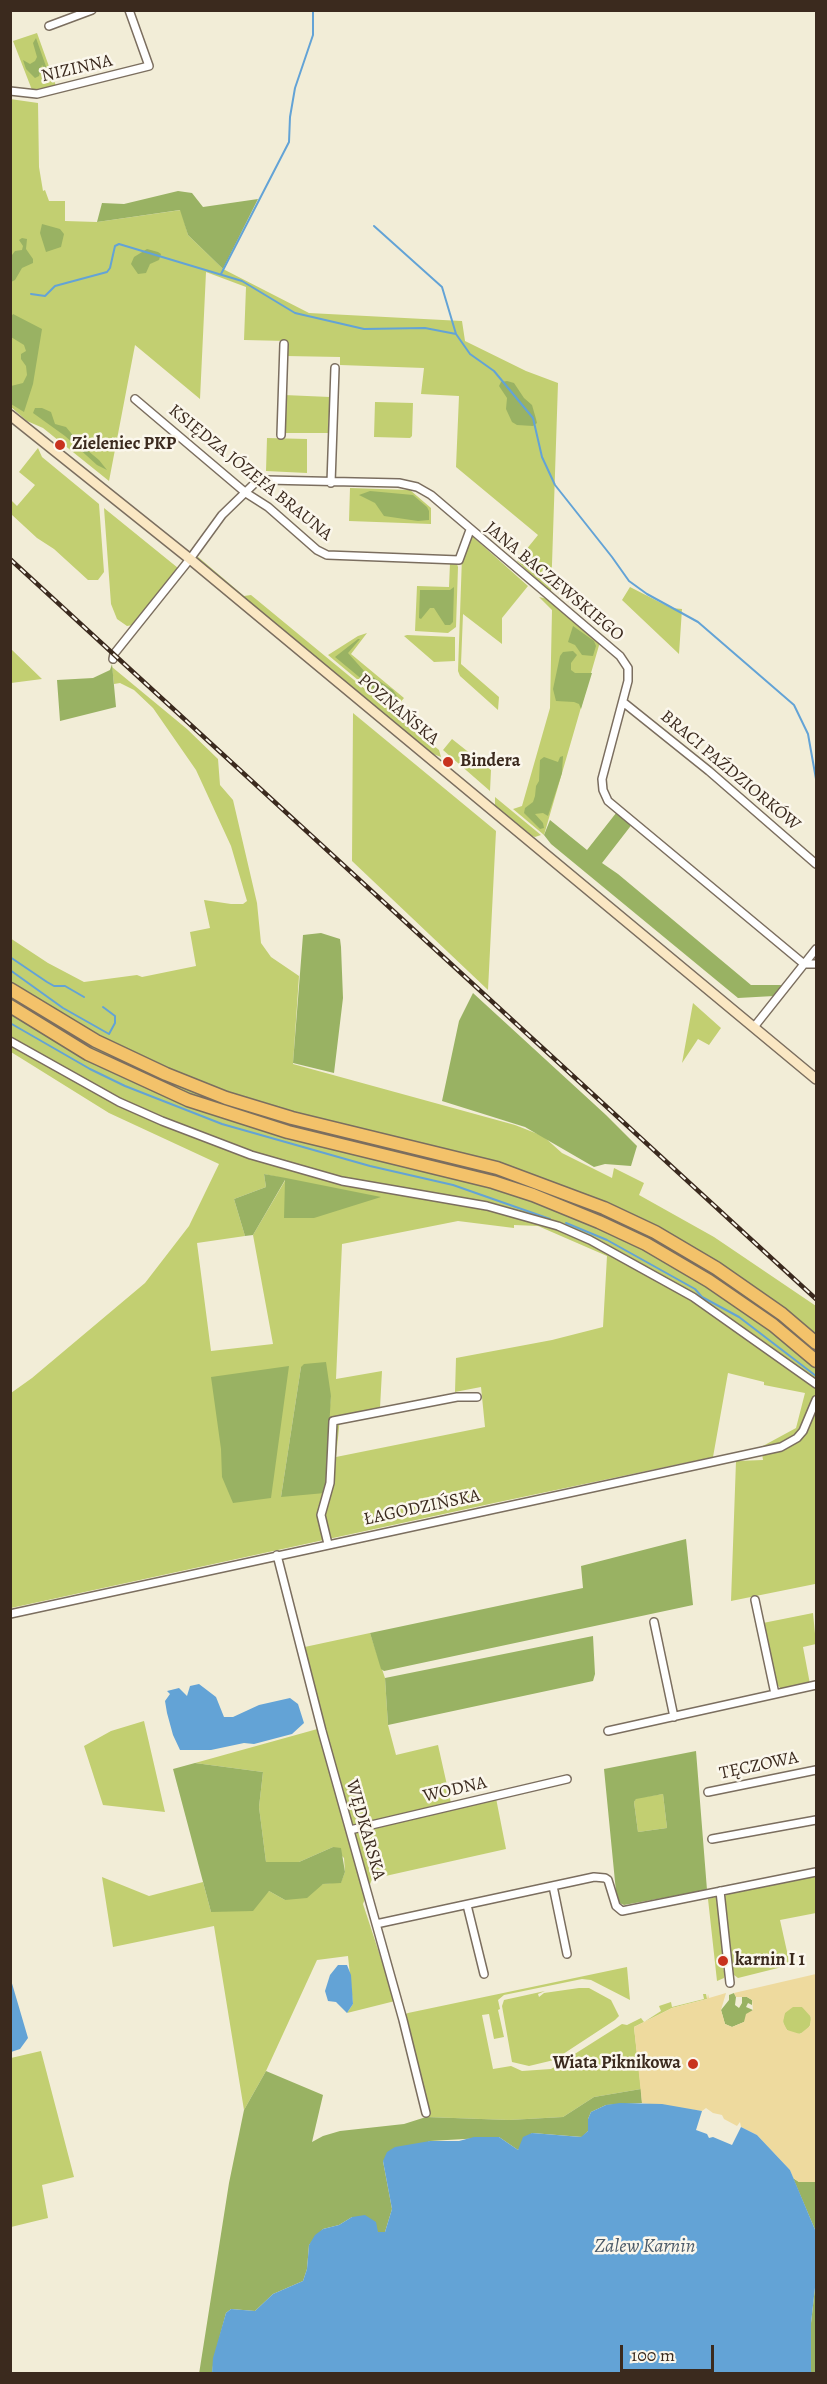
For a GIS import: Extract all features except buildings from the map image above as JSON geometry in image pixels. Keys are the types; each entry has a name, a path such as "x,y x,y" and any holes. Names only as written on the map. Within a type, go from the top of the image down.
{"highway":[{"path":"10,989 96,1041 166,1074 226,1098 292,1118 497,1168 604,1208 656,1232 716,1268 782,1314 816,1342"},
{"path":"10,1006 88,1054 188,1100 288,1132 493,1182 533,1195 599,1222 646,1244 709,1281 773,1325 816,1360"}],"main road":[{"name":"POZNAŃSKA","path":"10,415 190,559 816,1079"}],"street":[{"path":"48,26 92,10"},
{"name":"NIZINNA","path":"10,91 37,94 149,66 129,10"},
{"path":"281,435 284,344"},
{"path":"330,483 334,368"},
{"name":"KSIĘDZA JÓZEFA BRAUNA","path":"135,399 246,493 268,507 317,550 327,555 459,560 470,530"},
{"name":"JANA BACZEWSKIEGO","path":"113,657 222,515 255,483 267,480 399,483 417,487 431,495 620,656 628,668 628,681 602,779 608,801 804,964"},
{"name":"BRACI PAŹDZIORKÓW","path":"623,702 709,771 816,864"},
{"path":"754,1027 816,949"},
{"path":"804,964 816,964"},
{"path":"10,1041 119,1102 251,1155 342,1181 487,1206 535,1218 565,1229 693,1297 816,1384"},
{"path":"328,1544 321,1515 330,1484 333,1421 458,1397 477,1397"},
{"name":"ŁAGODZIŃSKA","path":"10,1614 780,1447 797,1438 803,1431 816,1400"},
{"name":"WĘDKARSKA","path":"277,1555 322,1731 426,2113"},
{"path":"755,1600 775,1694"},
{"path":"654,1622 674,1717"},
{"path":"608,1731 816,1685"},
{"name":"TĘCZOWA","path":"708,1792 816,1770"},
{"name":"WODNA","path":"350,1830 567,1779"},
{"path":"712,1839 816,1820"},
{"path":"376,1924 594,1877 608,1880 616,1906 622,1911 816,1872"},
{"path":"552,1886 567,1954"},
{"path":"720,1891 730,1983"},
{"path":"467,1905 483,1974"}],"green space":[{"path":"37,33 56,86 32,90 13,41"},
{"path":"36,38 49,75 42,65 39,76 35,78 26,69 23,60 30,64 35,61 37,57 33,43"},
{"path":"10,99 38,103 39,167 43,191 45,190 49,201 65,201 65,221 97,222 181,210 188,235 223,269 309,313 462,321 465,341 526,371 558,383 551,594 517,561 538,535 456,467 459,396 421,394 424,368 340,365 340,357 286,356 287,341 244,340 246,287 206,272 200,399 135,345 109,481 43,428 27,421 11,407"},
{"path":"178,191 192,193 203,207 258,199 223,269 188,235 180,210 97,222 102,203 124,204"},
{"path":"42,224 60,229 64,234 61,247 46,252 40,233"},
{"path":"27,239 26,249 33,263 22,268 15,280 11,282 12,255 15,251 22,250 23,246 19,240"},
{"path":"147,249 161,254 159,260 150,264 146,273 138,274 131,264 134,257"},
{"path":"13,314 42,329 33,384 24,412 11,404 11,386 23,383 27,375 26,366 21,359 21,354 26,351 24,345 11,337"},
{"path":"501,382 514,383 532,405 537,423 533,426 517,425 512,422 506,409 507,398 499,386"},
{"path":"284,395 330,397 328,433 283,433"},
{"path":"375,402 413,403 412,436 410,438 374,437"},
{"path":"35,408 51,412 55,424 66,427 107,470 97,465 65,436 33,413"},
{"path":"267,438 307,439 307,473 266,471"},
{"path":"38,448 42,457 99,504 104,572 98,580 88,580 11,514 11,500 17,506 35,485 19,472"},
{"path":"350,488 410,490 431,508 431,524 349,521"},
{"path":"370,491 413,495 427,507 429,520 418,521 384,516 375,503 359,495"},
{"path":"104,508 178,568 133,625 127,626 117,619 111,604"},
{"path":"472,536 528,586 502,618 502,644 463,614 461,664 499,697 498,710 460,676 458,671 462,557"},
{"path":"197,556 244,596 251,595 439,750 441,757 428,752 199,562"},
{"path":"450,563 457,564 458,567 456,627 448,633 415,631 417,586 449,587"},
{"path":"454,587 453,622 450,625 445,625 434,608 430,608 421,619 419,618 420,590 450,590"},
{"path":"630,587 671,608 682,609 679,654 622,600"},
{"path":"539,597 548,599 600,642 544,835 513,809 522,806 550,708 552,610"},
{"path":"573,626 594,641 596,646 593,656 582,655 575,645 568,642"},
{"path":"367,633 351,654 404,698 394,710 328,655 358,636"},
{"path":"404,636 455,637 455,661 434,662"},
{"path":"360,639 348,653 365,672 393,690 398,698 397,701 387,700 335,657"},
{"path":"11,649 42,679 11,683"},
{"path":"573,651 577,655 571,663 571,670 575,673 592,673 581,709 579,704 574,702 556,701 553,689 560,656 563,652"},
{"path":"112,664 116,707 60,721 57,680 93,678 110,670"},
{"path":"112,667 187,729 218,759 220,785 233,800 257,903 261,943 271,957 299,976 293,1064 515,1125 543,1136 562,1153 612,1178 614,1168 644,1183 639,1195 714,1237 816,1306 816,1591 815,1584 731,1601 736,1461 763,1460 761,1447 796,1428 805,1393 764,1385 764,1382 728,1373 713,1457 11,1608 11,1393 145,1283 189,1226 219,1164 109,1113 11,1052 10,938 48,963 84,982 137,975 142,977 196,966 190,932 210,928 204,900 231,904 243,904 247,901 231,846 196,770 153,708 134,690 120,683 114,684","holes":["264,1174 286,1179 253,1235 273,1344 211,1351 197,1243 245,1236 234,1199 266,1187","458,1221 514,1228 514,1225 538,1226 607,1256 603,1327 552,1340 456,1358 455,1392 481,1387 485,1427 336,1457 340,1418 380,1408 382,1371 336,1379 342,1244","301,1367 331,1396 326,1443 281,1497"]},
{"path":"353,713 496,831 488,990 352,861"},
{"path":"452,739 491,770 490,791 443,750"},
{"path":"563,756 562,773 548,816 543,813 535,814 543,823 544,828 540,829 524,813 525,808 533,802 535,796 539,781 540,760 544,757 558,762"},
{"path":"495,797 541,835 535,837 527,834 502,814 495,805"},
{"path":"620,808 633,823 602,863 751,985 783,985 774,996 738,998 551,844 544,835 550,820 587,850"},
{"path":"321,933 340,939 341,947 343,998 334,1073 293,1063 303,935"},
{"path":"473,993 637,1146 631,1166 605,1164 594,1167 525,1127 442,1101 459,1021"},
{"path":"693,1003 721,1028 709,1045 698,1039 682,1063"},
{"path":"264,1174 381,1197 314,1218 284,1218 285,1180 253,1235 245,1236 234,1199 266,1187"},
{"path":"326,1362 331,1396 325,1493 281,1497 301,1367 304,1364"},
{"path":"289,1366 271,1498 233,1503 222,1477 221,1449 211,1377"},
{"path":"686,1539 693,1605 384,1671 381,1669 370,1633 583,1588 581,1566"},
{"path":"813,1613 816,1644 803,1647 810,1684 781,1689 776,1683 763,1623"},
{"path":"370,1633 385,1678 388,1725 396,1755 438,1745 451,1803 495,1793 506,1849 372,1879 363,1904 395,2001 347,2013 353,2004 348,1956 317,1960 266,2071 244,2110 214,1926 113,1947 102,1877 149,1896 203,1882 211,1912 269,1891 285,1900 323,1884 341,1882 345,1872 344,1858 333,1847 299,1862 266,1862 259,1807 263,1772 195,1763 321,1728 300,1648"},
{"path":"593,1636 595,1674 593,1681 388,1725 385,1678"},
{"path":"144,1721 165,1812 103,1805 84,1746 111,1731"},
{"path":"696,1751 707,1890 624,1905 617,1902 604,1769","holes":["663,1794 667,1828 638,1832 634,1802 636,1799"]},
{"path":"195,1763 263,1772 259,1807 266,1862 299,1862 333,1847 341,1848 345,1872 341,1883 323,1884 307,1898 285,1900 269,1891 253,1911 211,1912 173,1769"},
{"path":"663,1794 667,1828 638,1832 634,1802 636,1798"},
{"path":"816,1874 816,1913 780,1920 790,1965 738,1978 734,1975 725,1896 729,1893"},
{"path":"716,1897 723,1956 720,1957 725,1975 717,1981 708,1899"},
{"path":"627,1967 630,2000 591,1980 582,1979 504,1995 498,2000 500,2009 498,2010 504,2037 494,2039 489,2014 482,2015 493,2069 511,2066 522,2071 551,2069 622,2024 627,2025 641,2018 644,2022 634,2027 641,2089 594,2097 563,2117 509,2120 426,2117 399,2017 408,2013"},
{"path":"589,1988 611,2000 619,2016 554,2060 529,2066 512,2062 502,2006 504,2000 545,1991 538,1994 539,1997 544,1993"},
{"path":"734,1993 735,2005 739,2008 742,1997 747,1997 752,2000 752,2005 748,2003 746,2007 753,2010 744,2022 732,2027 725,2024 721,2010 729,2000 729,1995"},
{"path":"703,1994 706,1994 707,1999 672,2008 644,2022 661,2011 659,2006 671,2002 672,2007 704,1999"},
{"path":"797,2006 807,2010 811,2020 807,2030 797,2034 787,2030 783,2020 787,2010"},
{"path":"41,2051 74,2177 42,2185 48,2218 11,2227 11,2058"},
{"path":"266,2071 323,2095 312,2142 340,2131 404,2124 426,2117 509,2120 563,2117 594,2097 641,2089 642,2103 606,2105 591,2112 588,2119 588,2131 582,2137 532,2133 518,2150 499,2137 430,2141 383,2161 392,2209 385,2232 378,2232 352,2217 339,2225 323,2229 309,2245 307,2269 303,2281 273,2294 255,2311 231,2309 226,2313 212,2373 199,2374 229,2183 244,2110"},
{"path":"793,2178 799,2182 816,2182 816,2232"},
{"path":"816,2279 816,2373 811,2374 811,2323"}],"sand":[{"path":"816,1974 816,2182 799,2182 793,2178 790,2170 757,2135 741,2127 740,2122 737,2126 724,2119 722,2115 706,2108 702,2111 642,2103 634,2027 672,2008 707,1999 708,1994 709,1998 726,1993 721,2010 725,2024 732,2027 744,2022 746,2014 753,2010 752,2000 747,1997 736,1997 734,1993","holes":["793,2007 802,2007 811,2017 810,2026 800,2034 787,2030 783,2022 785,2013"]}],"water":[{"path":"199,1684 216,1697 224,1717 233,1717 259,1705 290,1698 298,1704 304,1723 292,1734 254,1744 244,1743 211,1750 180,1750 167,1713 165,1701 170,1694 167,1691 179,1688 187,1696 190,1686"},
{"path":"338,1965 347,1965 351,1975 353,2004 347,2013 336,2002 328,2001 325,1991 330,1975"},
{"path":"11,1980 28,2038 20,2049 11,2052"},
{"name":"Zalew Karnin","path":"662,2104 702,2111 696,2130 707,2134 709,2138 713,2137 732,2145 741,2127 757,2135 790,2170 816,2232 811,2373 212,2373 213,2358 226,2313 231,2309 255,2311 273,2294 303,2281 307,2269 309,2245 315,2235 323,2229 339,2225 352,2217 365,2215 376,2222 378,2232 385,2232 392,2209 383,2161 387,2152 395,2147 430,2141 459,2141 474,2137 499,2137 518,2150 523,2137 532,2133 581,2137 588,2131 588,2119 591,2112 606,2105"}],"waterway":[{"path":"221,274 289,142 295,88 313,35 313,10"},
{"path":"374,226 442,287 456,334"},
{"path":"31,294 45,296 55,286 107,272 115,246 119,244 242,281 295,313 364,329 425,328 456,334 470,354 494,371 533,418 542,457 555,485 629,581 647,594 698,622 794,705 808,734 816,779"},
{"path":"10,957 54,986 65,986 84,997"},
{"path":"10,970 63,1008 109,1034 115,1023 115,1016 103,1007"},
{"path":"10,1023 90,1069 125,1086 222,1124 370,1166 453,1185 550,1219"},
{"path":"566,1223 607,1240 695,1289 702,1297 739,1317 816,1376"}],"railway":[{"path":"10,559 816,1299"}],"place":[{"name":"Zieleniec PKP","path":"60,445"},
{"name":"Bindera","path":"448,762"},
{"name":"karnin I 1","path":"723,1961"},
{"name":"Wiata Piknikowa","path":"693,2064"}]}
